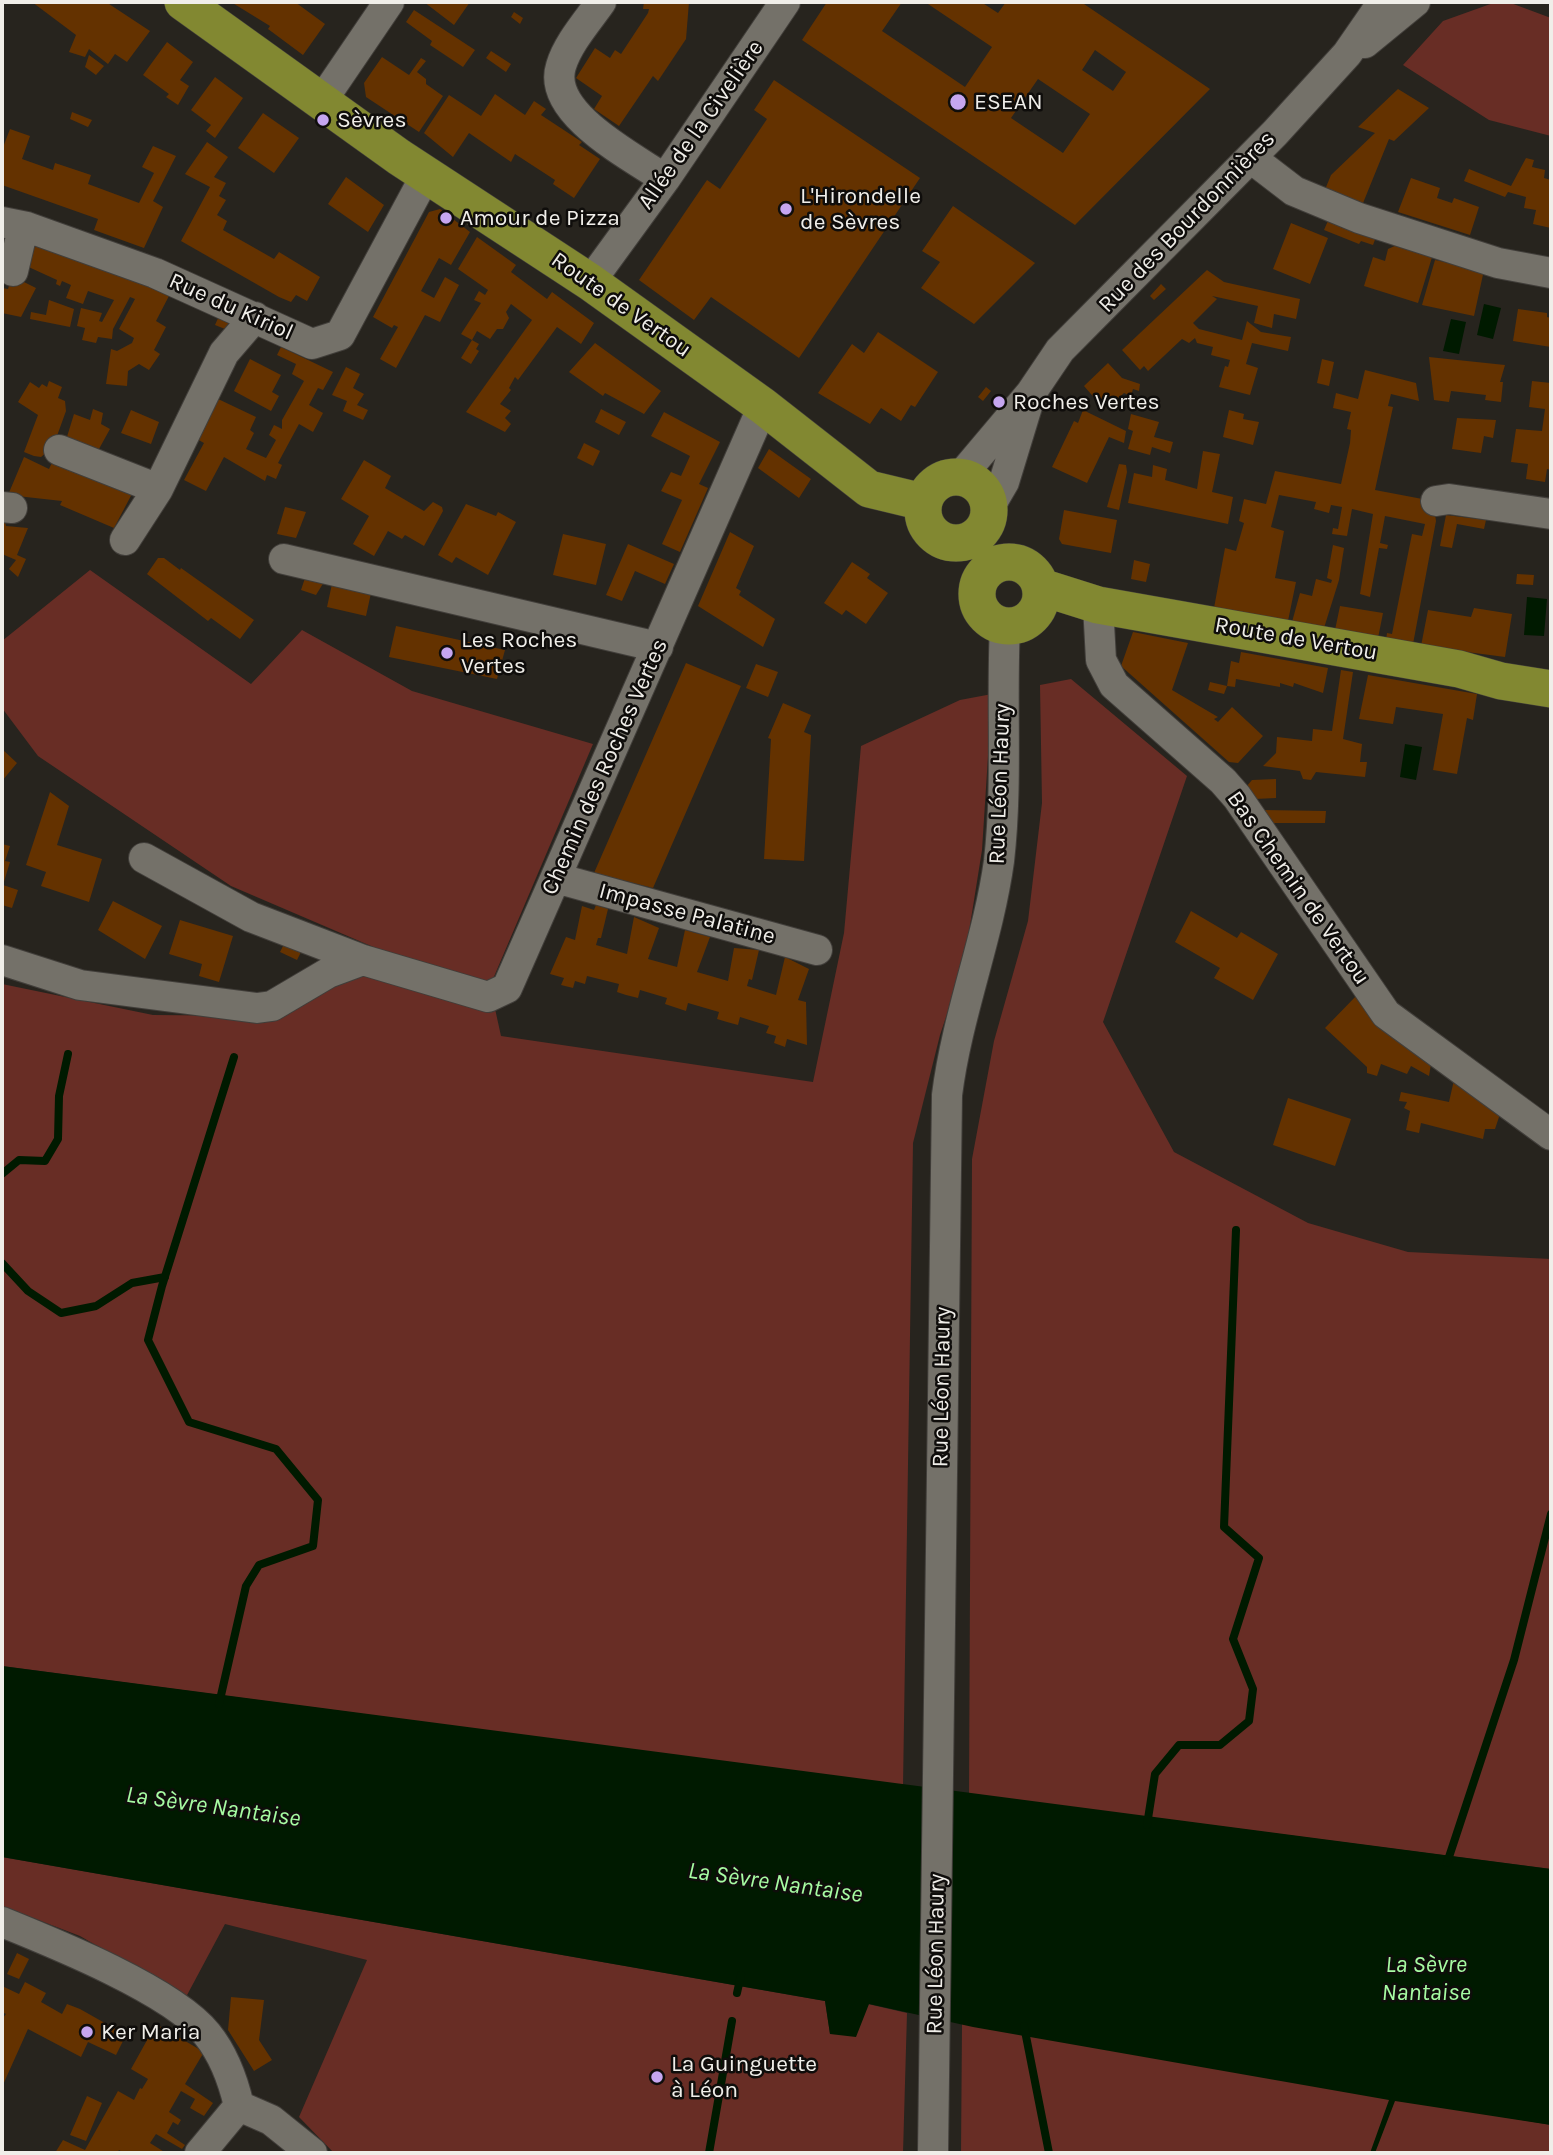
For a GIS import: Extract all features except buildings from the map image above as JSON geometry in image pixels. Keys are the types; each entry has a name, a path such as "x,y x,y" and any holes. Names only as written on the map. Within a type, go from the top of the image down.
{"main road":[{"name":"Route de Vertou","path":"183,2 321,102 590,282 763,406 869,489 923,502"},
{"path":"957,543 978,587 981,611 996,623 1005,626 1026,622 1034,615 1042,597 989,512 981,486 961,476 951,476 933,485 923,502 925,522 930,531 937,538 957,543 977,536 989,512"},
{"path":"978,587 983,575 993,566 1005,562 1030,575"},
{"name":"Route de Vertou","path":"1030,575 1098,606 1448,667 1502,681 1551,689"}],"street":[{"path":"321,102 388,2"},
{"path":"601,2 571,44 560,67 559,81 565,101 578,118 665,179"},
{"name":"Allée de la Civelière","path":"590,282 665,179 785,2"},
{"name":"Rue des Bourdonnières","path":"961,476 1031,393 1060,350 1251,158 1347,54 1383,2"},
{"name":"Rue des Bourdonnières","path":"1347,54 1376,36 1415,2"},
{"path":"1251,158 1294,191 1359,218 1498,263 1551,273"},
{"name":"Rue du Kiriol","path":"15,225 155,273 312,344 340,335 427,173"},
{"name":"Rue du Kiriol","path":"13,271 20,240 15,225"},
{"path":"125,540 158,489 224,353 255,317"},
{"name":"Rue des Bourdonnières","path":"989,512 1004,482 1031,393"},
{"name":"Chemin des Roches Vertes","path":"144,858 251,917 363,960 488,997 499,994 507,988 763,406"},
{"path":"59,450 158,489"},
{"path":"1436,501 1450,499 1551,514"},
{"path":"284,559 658,647"},
{"name":"Bas Chemin de Vertou","path":"1098,606 1101,660 1114,685 1223,780 1386,1014 1551,1135"},
{"name":"Rue Léon Haury","path":"933,2153 946,1125 956,1039 989,913 999,861 1003,810 1005,626"},
{"name":"Impasse Palatine","path":"556,878 817,950"},
{"path":"2,960 80,985 257,1008 272,1006 328,973 363,960"},
{"path":"2,1922 83,1957 151,1992 195,2021 222,2057 239,2106 271,2120 312,2153"},
{"path":"200,2153 239,2106"}],"shaded area":[{"path":"1496,2 1508,2 1551,18 1551,136 1489,120 1403,65 1443,21"},
{"path":"90,570 251,684 302,630 412,691 593,744 490,986 501,1036 813,1082 844,933 861,746 960,700 992,694 982,850 964,963 940,1035 913,1143 903,1786 2,1666 2,984 153,1015 264,1016 357,977 371,946 231,886 38,756 2,708 2,641"},
{"path":"1071,679 1187,776 1103,1022 1174,1152 1308,1223 1408,1252 1551,1259 1551,1869 969,1794 972,1159 994,1041 1028,921 1042,803 1040,685"},
{"path":"2,1857 825,2001 830,2034 868,2004 907,2013 903,2153 334,2153 299,2117 367,1960 225,1924 186,1997 80,1936 2,1906"},
{"path":"962,2024 1551,2125 1551,2153 961,2153"}],"water":[{"path":"1484,304 1501,308 1493,339 1477,335"},
{"path":"1451,319 1466,322 1459,354 1443,351"},
{"path":"1527,597 1547,599 1544,636 1524,635"},
{"path":"1405,744 1422,747 1416,780 1400,777"},
{"name":"La Sèvre Nantaise","path":"2,1666 1551,1869 1551,2125 1395,2101 1375,2153 1370,2153 1389,2100 973,2027 869,2004 856,2037 830,2034 825,2001 2,1857"}],"waterway":[{"path":"2,1174 19,1160 45,1161 58,1139 59,1096 68,1054"},
{"path":"219,1704 246,1586 259,1565 313,1546 318,1500 276,1449 189,1422 148,1340 162,1286 234,1057"},
{"path":"1147,1825 1155,1774 1179,1745 1220,1745 1249,1721 1253,1689 1233,1639 1259,1558 1224,1527 1236,1230"},
{"path":"2,1263 28,1291 61,1313 96,1306 132,1283 165,1277"},
{"path":"1447,1863 1514,1660 1551,1514"},
{"path":"737,1993 741,1975"},
{"path":"709,2153 732,2021"},
{"path":"1024,2026 1049,2153"}],"place":[{"name":"ESEAN","path":"958,102"},
{"name":"Sèvres","path":"323,120"},
{"name":"L'Hirondelle de Sèvres","path":"786,209"},
{"name":"Amour de Pizza","path":"446,218"},
{"name":"Roches Vertes","path":"999,402"},
{"name":"Les Roches Vertes","path":"447,653"},
{"name":"Ker Maria","path":"87,2032"},
{"name":"La Guinguette à Léon","path":"657,2077"}]}
